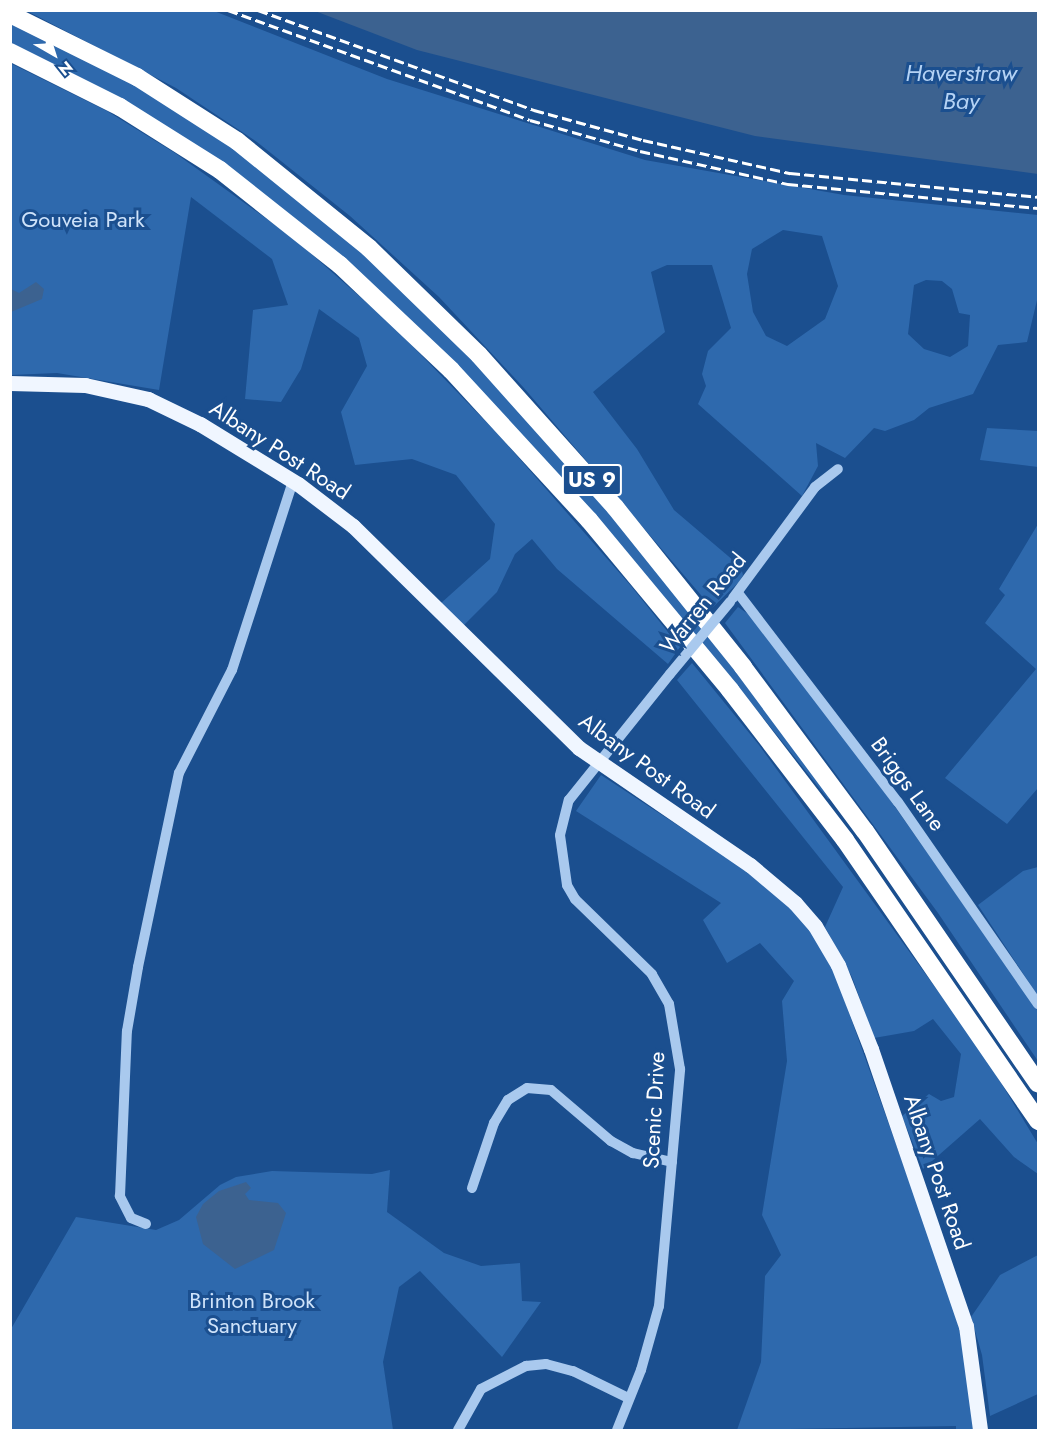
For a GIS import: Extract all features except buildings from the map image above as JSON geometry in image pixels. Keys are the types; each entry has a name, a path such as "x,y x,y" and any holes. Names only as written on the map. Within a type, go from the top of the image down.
{"highway":[{"name":"US 9","path":"10,14 137,77 237,141 369,248 479,355 582,468 736,658 865,831 1038,1084"},
{"name":"US 9","path":"10,52 120,107 220,170 340,265 452,370 589,520 736,698 845,840 1038,1121"}],"main road":[{"name":"Albany Post Road","path":"10,383 105,387 156,402 200,424 293,481 353,526 532,705 596,762 763,875 804,913 830,949 851,995 958,1301 974,1364 980,1431"}],"street":[{"name":"Warren Road","path":"596,762 738,593 815,487 838,469"},
{"path":"146,1224 131,1218 120,1196 127,1031 138,966 179,773 232,670 293,481"},
{"name":"Briggs Lane","path":"738,593 898,802 1038,1004"},
{"name":"Scenic Drive","path":"596,762 569,800 560,835 567,885 575,899 639,960 669,1004 680,1069 659,1306 641,1370 628,1398 618,1431"},
{"path":"472,1188 494,1122 508,1100 527,1088 551,1090 611,1141 633,1153 672,1162"},
{"path":"458,1431 481,1389 526,1366 546,1364 573,1371 628,1398"}],"green space":[{"path":"27,11 214,11 387,79 645,160 844,195 1038,215 1038,296 1027,342 998,345 973,394 929,408 914,420 885,431 874,428 845,458 816,443 818,466 802,496 698,404 706,386 702,374 708,351 731,328 712,265 667,265 651,272 665,332 593,392 637,449 674,510 741,567 743,575 739,582 712,608 524,388 439,297 350,216 257,142 176,88","holes":["783,230 822,236 838,286 825,319 787,346 766,336 753,312 747,274 752,249","926,280 942,281 952,289 959,313 970,315 968,346 950,357 924,349 908,334 914,285"]},
{"path":"11,20 98,62 251,159 319,212 429,312 613,513 832,797 828,799 724,669 307,228 11,45"},
{"name":"Gouveia Park","path":"10,63 107,111 175,153 292,237 391,324 497,433 631,586 680,647 668,664 557,569 532,539 515,554 497,592 462,627 440,604 490,559 495,524 456,475 412,459 355,465 341,412 367,366 359,338 319,309 301,369 281,402 245,399 253,310 288,305 272,259 191,197 159,390 57,373 11,375"},
{"path":"987,428 1038,431 1038,467 980,460"},
{"path":"1038,524 1038,788 1007,824 945,778 1036,669 985,623 1005,595 999,589"},
{"path":"738,607 751,616 872,774 1038,1011 1038,1061 938,913 725,623"},
{"path":"692,663 759,745 983,1053 1038,1144 1038,1174 1014,1157 980,1119 923,1169 902,1116 929,1094 941,1101 954,1097 961,1054 933,1019 914,1031 874,1038 852,977 825,927 843,887 677,680"},
{"path":"601,775 735,863 787,902 811,931 833,968 952,1301 967,1360 974,1430 956,1430 956,1426 737,1430 761,1362 765,1276 781,1255 762,1215 787,1061 782,1001 794,981 760,943 727,963 703,920 721,903 576,811"},
{"path":"1038,867 1038,996 978,905 1023,871"},
{"name":"Brinton Brook Sanctuary","path":"390,1170 387,1212 444,1253 481,1266 520,1263 522,1301 541,1302 502,1357 420,1271 399,1287 383,1362 393,1430 11,1430 11,1329 76,1217 156,1230 179,1220 220,1185 236,1177 272,1171 372,1174"},
{"path":"1038,1255 1038,1394 990,1416 982,1355 971,1317 1000,1275"}],"water":[{"name":"Haverstraw Bay","path":"315,11 1038,11 1038,174 755,136 417,50"},
{"path":"36,282 44,289 42,299 11,312 11,289 19,293"},
{"path":"246,1182 251,1188 245,1194 249,1200 278,1203 286,1213 274,1250 235,1269 203,1244 196,1217 203,1204 219,1191"}],"railway":[{"path":"228,10 530,120 640,151 788,184 1038,208"},
{"path":"258,10 534,110 643,140 790,173 1038,197"}]}
